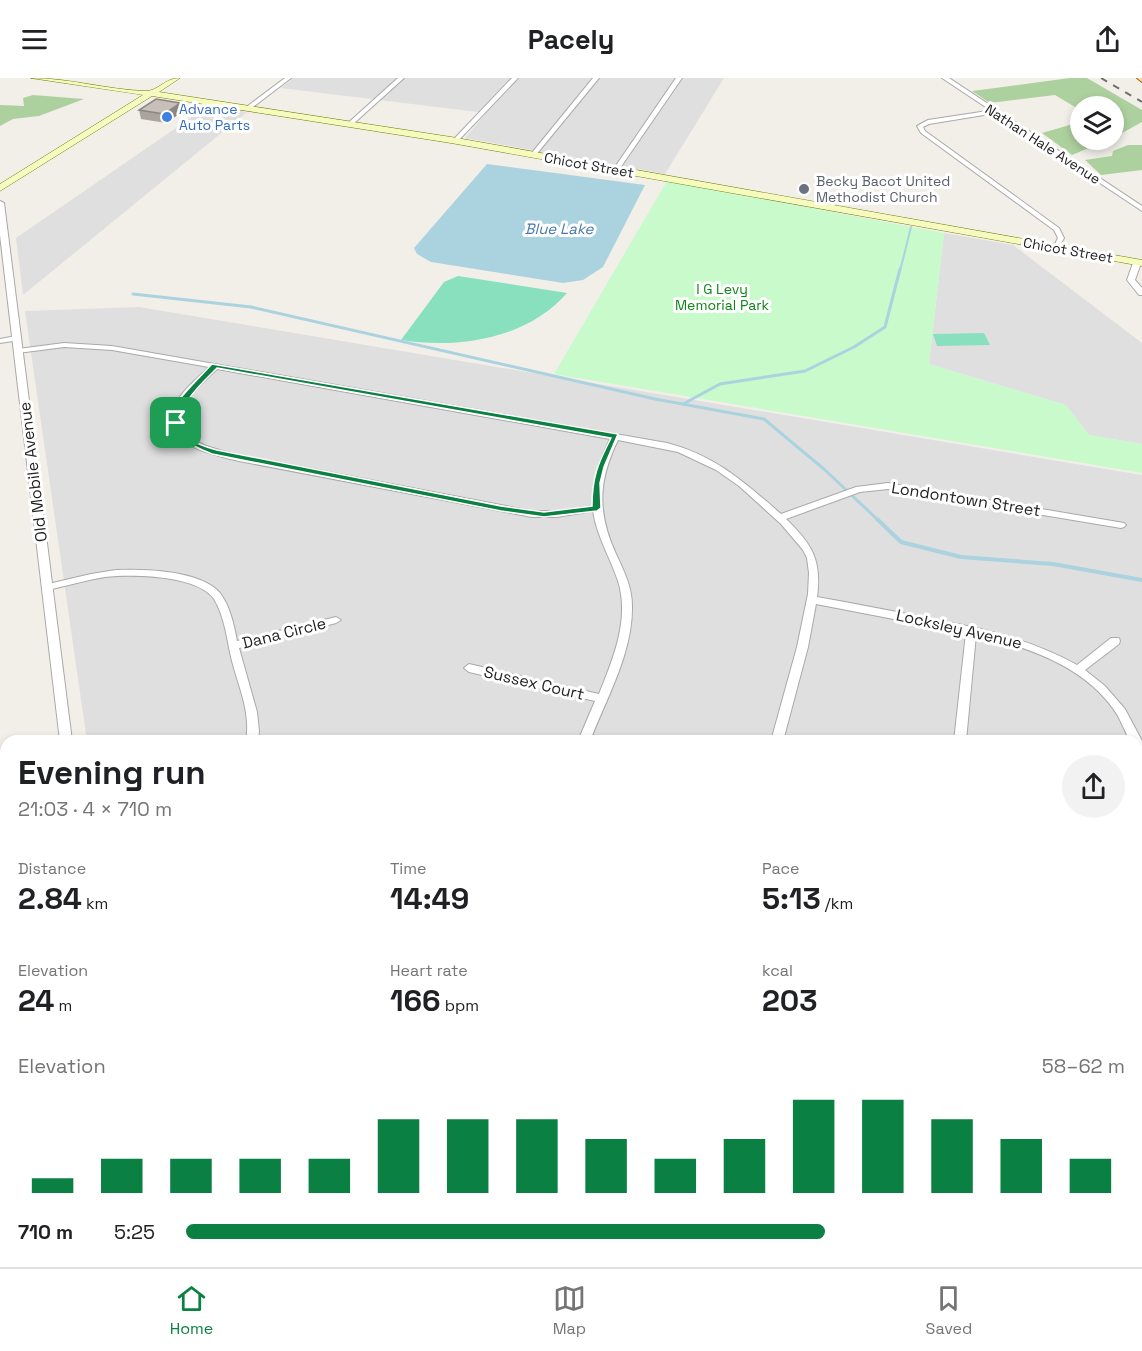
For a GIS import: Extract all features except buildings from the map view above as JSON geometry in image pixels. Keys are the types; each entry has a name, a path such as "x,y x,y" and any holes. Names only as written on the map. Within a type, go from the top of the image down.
{"main road":[{"name":"Chicot Street","path":"35,78 69,80 455,141 1140,263"},
{"path":"0,188 176,78"}],"street":[{"path":"247,109 288,78"},
{"path":"350,124 401,78"},
{"path":"455,141 514,78"},
{"path":"533,155 596,78"},
{"path":"616,170 679,78"},
{"name":"Nathan Hale Avenue","path":"945,78 1142,209"},
{"path":"994,112 920,124 923,132 1057,229 1061,238 1056,248"},
{"name":"Old Mobile Avenue","path":"0,203 65,735"},
{"path":"1140,263 1131,280 1142,292"},
{"path":"0,341 16,338"},
{"path":"18,351 47,346 98,346 616,436 683,450 711,461 738,479 801,539 812,558 816,582 813,600 779,735"},
{"path":"215,366 183,400 175,416 178,431 190,443 201,448 239,458 532,514 558,514 597,508"},
{"path":"586,735 617,657 627,612 623,578 610,552 597,508 596,483 600,467 616,436"},
{"name":"Londontown Street","path":"779,518 859,489 888,486 1121,525"},
{"path":"47,587 105,574 121,573 186,580 209,588 221,603 252,712 253,735"},
{"name":"Locksley Avenue","path":"813,600 997,635 1044,650 1077,670 1110,698 1123,715 1133,735"},
{"name":"Dana Circle","path":"233,646 336,620"},
{"path":"961,735 971,630"},
{"path":"1077,670 1115,640"},
{"name":"Sussex Court","path":"469,668 600,698"}],"shaded area":[{"path":"283,78 724,78 665,174 465,138 486,113 281,88 291,80"},
{"path":"208,106 247,112 23,295 16,238"},
{"path":"944,233 1013,245 1142,343 1142,444 1089,435 1066,405 929,364"},
{"path":"139,307 1142,475 1142,735 86,735 25,311"}],"green space":[{"path":"1070,78 1087,78 1118,96 1070,96 1070,104 1055,95 990,103 972,91"},
{"path":"33,95 84,99 39,116 13,119 0,126 0,105 24,106 23,98"},
{"path":"1124,100 1142,110 1142,122 1124,132"},
{"path":"1070,125 1070,150 1084,150 1072,155 1042,133"},
{"path":"1142,145 1142,170 1101,175 1085,160 1112,156 1113,151 1124,150 1124,147"},
{"name":"I G Levy Memorial Park","path":"667,181 944,233 929,364 1066,405 1089,435 1142,444 1142,473 554,374"},
{"path":"458,276 567,293 551,309 532,321 490,337 445,343 401,340 444,282"},
{"path":"984,333 990,345 937,346 933,334"}],"water":[{"name":"Blue Lake","path":"487,164 645,185 603,267 583,280 563,283 431,262 417,254 414,248"}],"waterway":[{"path":"900,271 911,227"},
{"path":"683,404 720,384 805,371 854,347 885,327 900,269"},
{"path":"133,294 251,307 655,399 764,419 825,470 878,520"},
{"path":"877,519 901,542 961,557 1053,564 1142,580"}],"railway":[{"path":"1101,78 1142,102"}],"place":[{"name":"Advance Auto Parts","path":"167,117"},
{"name":"Becky Bacot United Methodist Church","path":"804,189"}],"route":[{"path":"215,366 616,436 600,467 596,483 597,508 544,515 501,509 214,452 190,443 178,431 176,423 175,416 183,400 215,366"}]}
